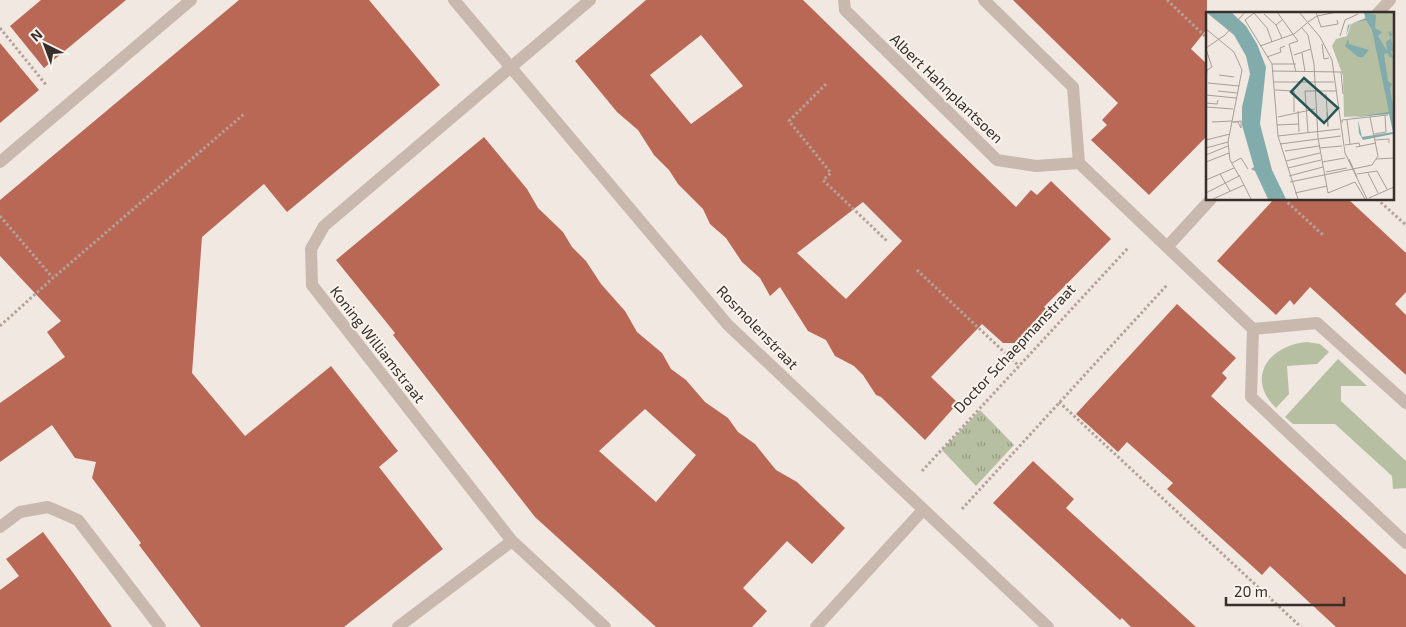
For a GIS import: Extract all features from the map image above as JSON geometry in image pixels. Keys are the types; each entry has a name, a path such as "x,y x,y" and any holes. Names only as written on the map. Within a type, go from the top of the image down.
{"street":[{"path":"0,162 191,0"},
{"name":"Rosmolenstraat","path":"454,0 728,325 1048,627"},
{"name":"Koning Williamstraat","path":"590,0 324,226 311,249 312,285 512,541 605,627"},
{"name":"Albert Hahnplantsoen","path":"844,0 845,10 997,160 1036,166 1079,163"},
{"path":"984,0 1073,87 1079,163 1253,329 1252,397 1406,543"},
{"path":"1379,12 1390,0"},
{"path":"1167,246 1209,200"},
{"path":"1253,329 1318,323 1406,403"},
{"path":"0,527 20,512 48,507 78,520 160,627"},
{"path":"816,627 923,510"},
{"path":"398,627 512,541"}],"path":[{"path":"1167,0 1206,37"},
{"path":"0,28 65,107"},
{"path":"826,84 789,121 831,173 823,180 887,241"},
{"path":"0,326 244,114"},
{"path":"1285,200 1324,236"},
{"path":"1379,200 1406,225"},
{"path":"0,216 53,278"},
{"name":"Doctor Schaepmanstraat","path":"904,492 1148,228"},
{"path":"944,529 1186,264"},
{"path":"917,270 1019,366"},
{"path":"1059,402 1301,627"}],"green space":[{"path":"1307,342 1320,344 1329,352 1317,364 1287,366 1289,394 1276,408 1267,397 1262,385 1262,375 1266,365 1272,356 1282,349 1293,344"},
{"path":"1338,359 1367,386 1341,386 1341,401 1406,461 1406,488 1393,489 1392,476 1335,424 1293,424 1285,417"},
{"path":"980,410 1014,445 976,486 942,450"}],"building":[{"path":"41,0 126,0 44,68 10,26"},
{"path":"239,0 369,0 440,85 287,212 264,184 202,237 192,373 245,436 331,366 398,451 379,467 443,549 344,627 201,627 139,545 141,543 92,478 96,462 75,458 52,425 0,462 0,403 65,357 47,332 61,321 0,256 0,200"},
{"path":"646,0 803,0 1016,207 1031,190 1037,195 1051,181 1111,239 1044,307 1046,309 1015,343 1003,343 982,324 931,377 958,403 925,440 881,397 876,395 863,375 854,366 835,356 826,340 808,331 780,287 770,296 760,278 742,262 726,238 710,224 703,209 678,184 669,170 654,155 638,130 617,112 575,61","holes":["701,35 743,86 691,124 650,75","863,202 902,241 846,299 797,253"]},
{"path":"1013,0 1207,0 1206,30 1191,49 1206,63 1206,137 1149,195 1091,140 1107,125 1102,120 1118,103"},
{"path":"0,43 39,90 0,123"},
{"path":"484,137 527,189 538,208 563,232 572,247 586,261 601,284 625,311 637,332 662,353 671,369 686,380 705,402 728,418 738,432 755,444 776,470 797,482 845,528 812,564 787,541 743,588 767,611 752,627 656,627 535,517 393,335 395,333 336,260","holes":["645,409 696,455 656,502 599,451"]},
{"path":"1273,200 1349,200 1406,253 1406,292 1395,304 1406,315 1406,375 1310,287 1294,305 1290,300 1276,315 1217,261"},
{"path":"1177,304 1236,358 1222,373 1227,378 1211,396 1406,575 1406,627 1336,627 1270,566 1262,575 1167,489 1173,483 1127,442 1118,452 1076,414"},
{"path":"1033,461 1074,499 1066,508 1196,627 1131,627 1122,618 1120,620 993,503"},
{"path":"43,532 112,627 0,627 0,590 19,576 6,559"}]}
